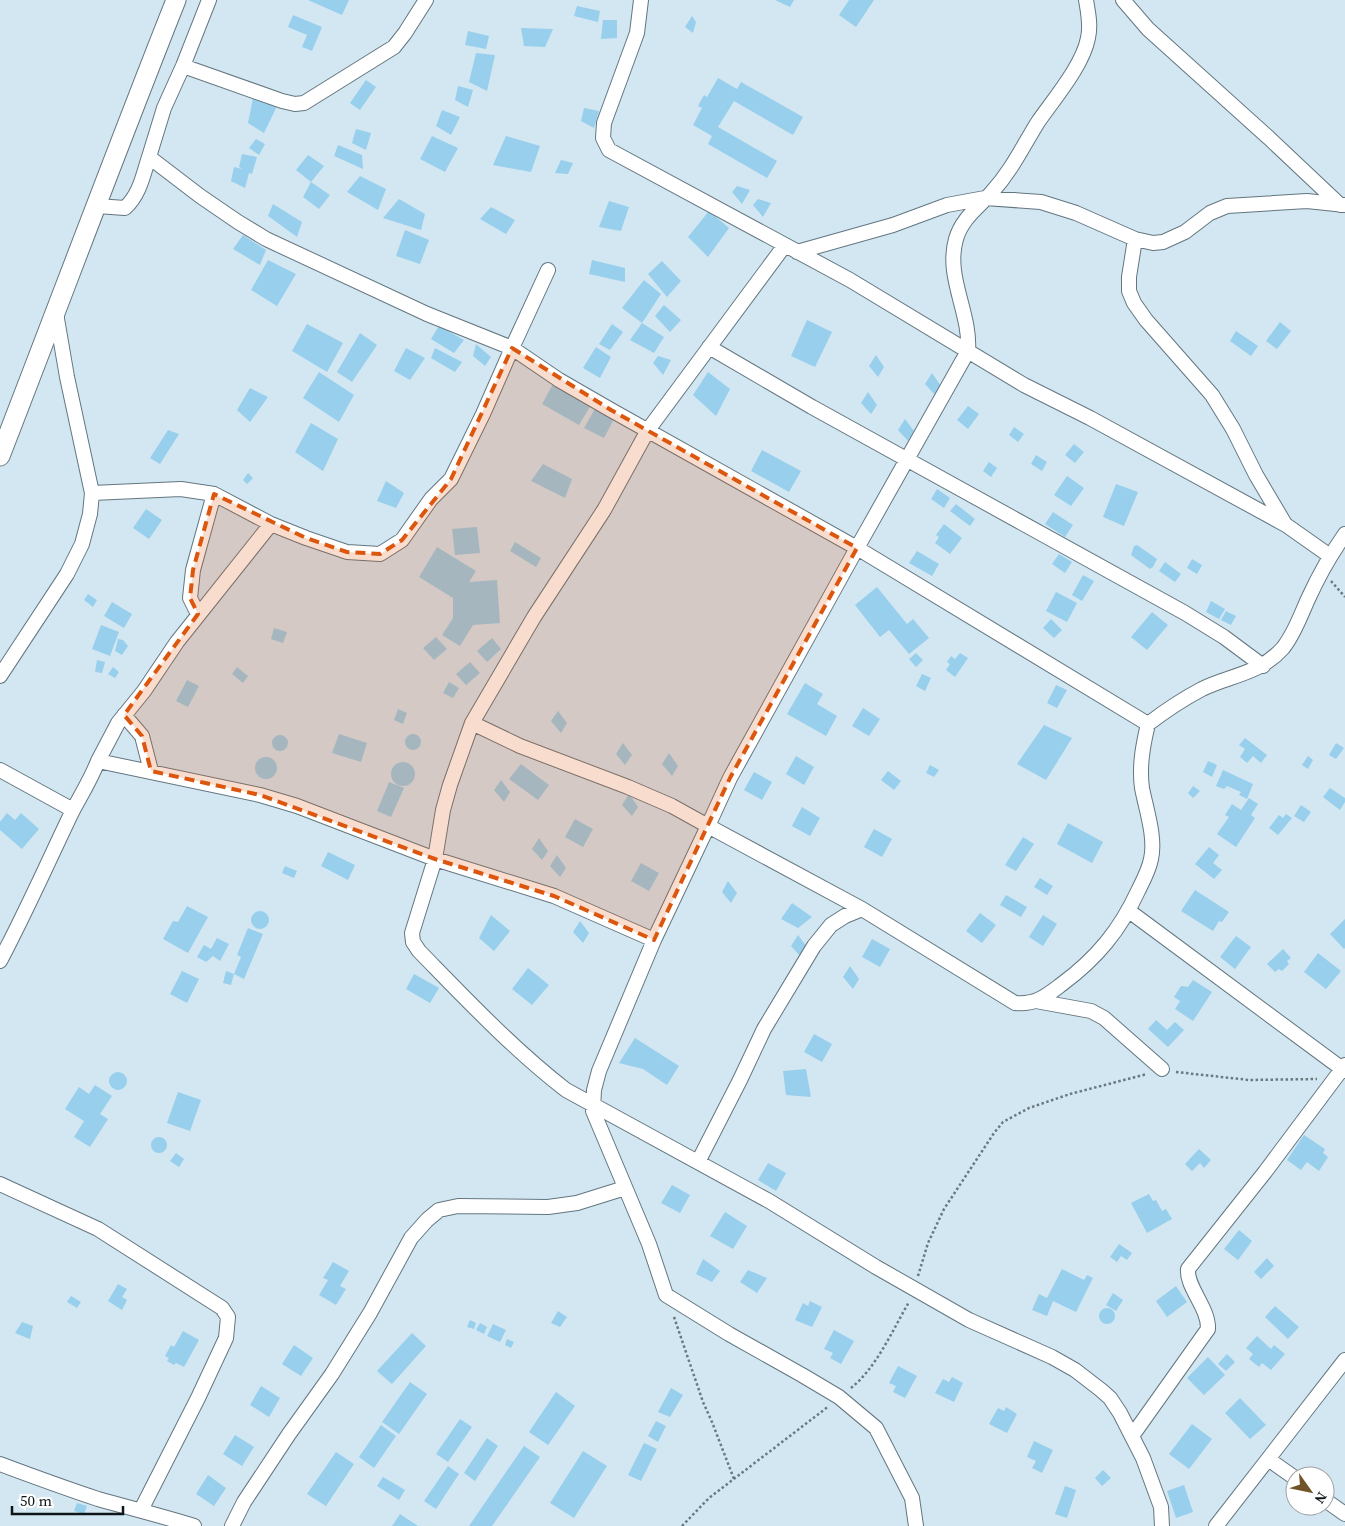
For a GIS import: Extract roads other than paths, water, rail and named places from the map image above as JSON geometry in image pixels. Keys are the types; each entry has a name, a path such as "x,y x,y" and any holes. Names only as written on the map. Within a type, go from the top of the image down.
{"main road":[{"path":"0,456 97,206 124,130 176,0"}],"street":[{"path":"97,206 125,208 137,194 164,108 210,0"},
{"path":"183,66 282,100 295,104 304,104 394,47 426,0"},
{"path":"641,0 637,33 604,123 603,138 606,146 614,154 850,280 1024,385 1090,418 1286,525 1330,556"},
{"path":"916,1526 912,1498 876,1428 839,1397 666,1296 649,1244 595,1117 593,1104 594,1090 599,1071 654,940 730,778 968,351 969,337 957,294 953,255 956,239 962,224 1015,163 1037,124 1083,53 1088,38 1089,24 1086,0"},
{"path":"1123,0 1148,29 1343,206"},
{"path":"149,157 216,207 266,239 427,314 512,348 559,380 857,548 1148,724"},
{"path":"1162,1526 1161,1507 1143,1458 1132,1436 1110,1398 1075,1370 969,1320 915,1290 769,1201 566,1090 481,1015 419,952 413,942 412,933 435,859 445,802 472,723 534,617 604,510 648,430 709,348 791,249 893,225 947,205 985,198 1041,202 1076,213 1135,240 1153,243 1163,242 1185,232 1210,213 1227,206 1307,201 1343,206"},
{"path":"1135,240 1129,277 1130,291 1134,303 1146,320 1212,395 1286,525"},
{"path":"92,493 181,488 214,494 271,524 306,538 347,552 380,554 397,545 402,540 431,499 451,479 458,468 548,270"},
{"path":"0,676 67,574 82,544 90,514 92,493 67,377 56,313"},
{"path":"709,348 812,407 908,458 1185,612 1224,637 1263,666"},
{"path":"198,614 190,598 193,570 214,494"},
{"path":"0,960 28,907 73,810 89,782 111,735 198,614 271,524"},
{"path":"1036,1002 1080,970 1118,929 1151,858 1152,845 1142,786 1142,751 1148,724 1172,706 1204,688 1263,666 1282,648 1293,633 1321,571 1345,534"},
{"path":"124,715 142,736 151,771"},
{"path":"472,723 520,746 672,806 862,909 1015,1003 1026,1004 1036,1002 1091,1011 1104,1018 1162,1069"},
{"path":"98,761 260,795 357,828 435,859 554,896 654,940"},
{"path":"0,770 73,810"},
{"path":"698,1162 764,1030 814,946 831,925 845,916 862,909"},
{"path":"1128,911 1341,1071 1265,1172 1188,1268 1188,1276 1207,1317 1208,1329 1132,1436"},
{"path":"0,1184 98,1229 222,1308 228,1317 226,1338 141,1510"},
{"path":"232,1526 259,1479 332,1374 370,1313 411,1238 427,1220 439,1210 458,1206 548,1207 578,1203 625,1188"},
{"path":"1216,1526 1345,1360"},
{"path":"1268,1459 1285,1471"},
{"path":"0,1464 46,1482 194,1526"}]}
